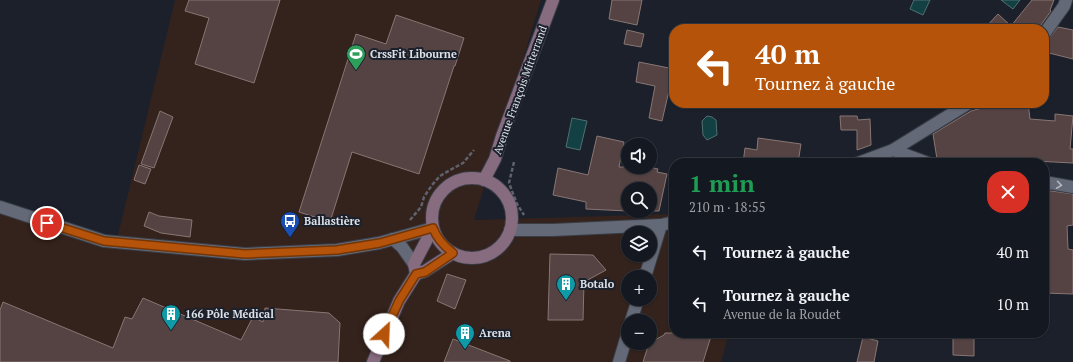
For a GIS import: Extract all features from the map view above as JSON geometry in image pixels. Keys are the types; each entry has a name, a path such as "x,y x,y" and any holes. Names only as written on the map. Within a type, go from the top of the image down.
{"main road":[{"name":"Avenue François Mitterrand","path":"484,180 495,159 502,136 553,0"},
{"path":"472,178 484,180 493,184 507,199 511,209 512,219 510,230 504,241 496,250 484,256 471,258 459,256 442,245 435,233 432,216 435,204 445,189 460,180 472,178"},
{"path":"372,362 433,228"},
{"path":"415,269 425,272 453,253"}],"street":[{"path":"1049,27 1064,6 1066,0"},
{"path":"871,158 893,150 961,108"},
{"path":"893,150 915,158"},
{"path":"1049,183 1073,187"},
{"path":"0,207 104,241 245,254 337,250 393,239 433,228"},
{"path":"510,230 553,230 661,225 669,223"},
{"path":"647,270 661,225"},
{"path":"393,239 402,248 415,269"},
{"path":"619,362 623,350"}],"path":[{"path":"408,222 421,207 424,197 436,181 463,163 474,150"},
{"path":"514,162 510,183 517,204 526,219"}],"shaded area":[{"path":"175,0 541,0 474,220 621,216 621,218 657,218 657,215 669,214 669,338 728,338 721,362 0,362 0,207 117,239"},
{"path":"914,0 930,0 923,15 910,9"},
{"path":"1001,0 1020,0 1013,9"},
{"path":"707,116 716,120 717,135 707,140 703,135 702,121"},
{"path":"572,118 587,121 580,150 566,147"}],"building":[{"path":"189,0 280,0 254,83 195,64 209,18 185,11"},
{"path":"612,0 642,0 637,25 609,19"},
{"path":"1032,0 1054,0 1050,10 1051,11 1042,24 1013,24"},
{"path":"998,14 1009,24 989,24"},
{"path":"396,15 464,38 419,174 352,152 330,222 299,212 356,34 386,44"},
{"path":"1058,27 1073,30 1073,59 1049,53 1049,38"},
{"path":"627,30 644,34 641,47 624,44"},
{"path":"639,62 669,68 669,91 662,121 649,118 655,86 636,82"},
{"path":"982,108 1029,108 1030,119 1055,121 1055,114 1073,116 1070,149 1073,149 1073,163 1049,162 1049,158 937,158 933,134 971,111"},
{"path":"160,111 173,117 154,168 141,164"},
{"path":"840,116 857,116 858,120 870,119 871,145 857,150 857,130 841,130"},
{"path":"597,136 621,141 621,157 619,167 621,167 621,174 657,174 657,172 667,174 659,211 657,211 657,182 621,182 621,211 586,209 586,202 553,195 558,168 588,175"},
{"path":"758,138 801,144 799,158 744,158 745,148 757,150"},
{"path":"139,165 151,169 145,184 134,180"},
{"path":"1049,191 1073,194 1073,225 1067,226 1068,249 1073,250 1073,294 1049,293"},
{"path":"149,212 159,216 192,220 190,237 161,233 144,226"},
{"name":"Botalo","path":"550,254 593,255 606,270 584,282 583,320 548,320"},
{"path":"447,274 466,280 455,309 437,301"},
{"name":"166 Pôle Médical","path":"143,298 241,340 253,317 263,322 265,308 329,313 340,323 338,362 0,362 0,310 3,302 113,348 125,317 132,319"},
{"path":"665,333 669,333 669,338 710,338 703,362 643,362 647,350 657,350 657,339"},
{"path":"863,338 878,341 874,362 857,362"},
{"path":"953,338 974,338 974,356 953,355"},
{"name":"Arena","path":"453,339 510,361 510,362 444,362"}],"place":[{"name":"CrssFit Libourne","path":"356,71"},
{"name":"Ballastière","path":"290,238"},
{"name":"Botalo","path":"566,301"},
{"name":"166 Pôle Médical","path":"171,331"},
{"name":"Arena","path":"465,350"}],"route":[{"path":"47,223 104,241 245,254 337,250 380,243 433,228 442,245 453,253 425,272 416,274 399,301 384,334"}]}
